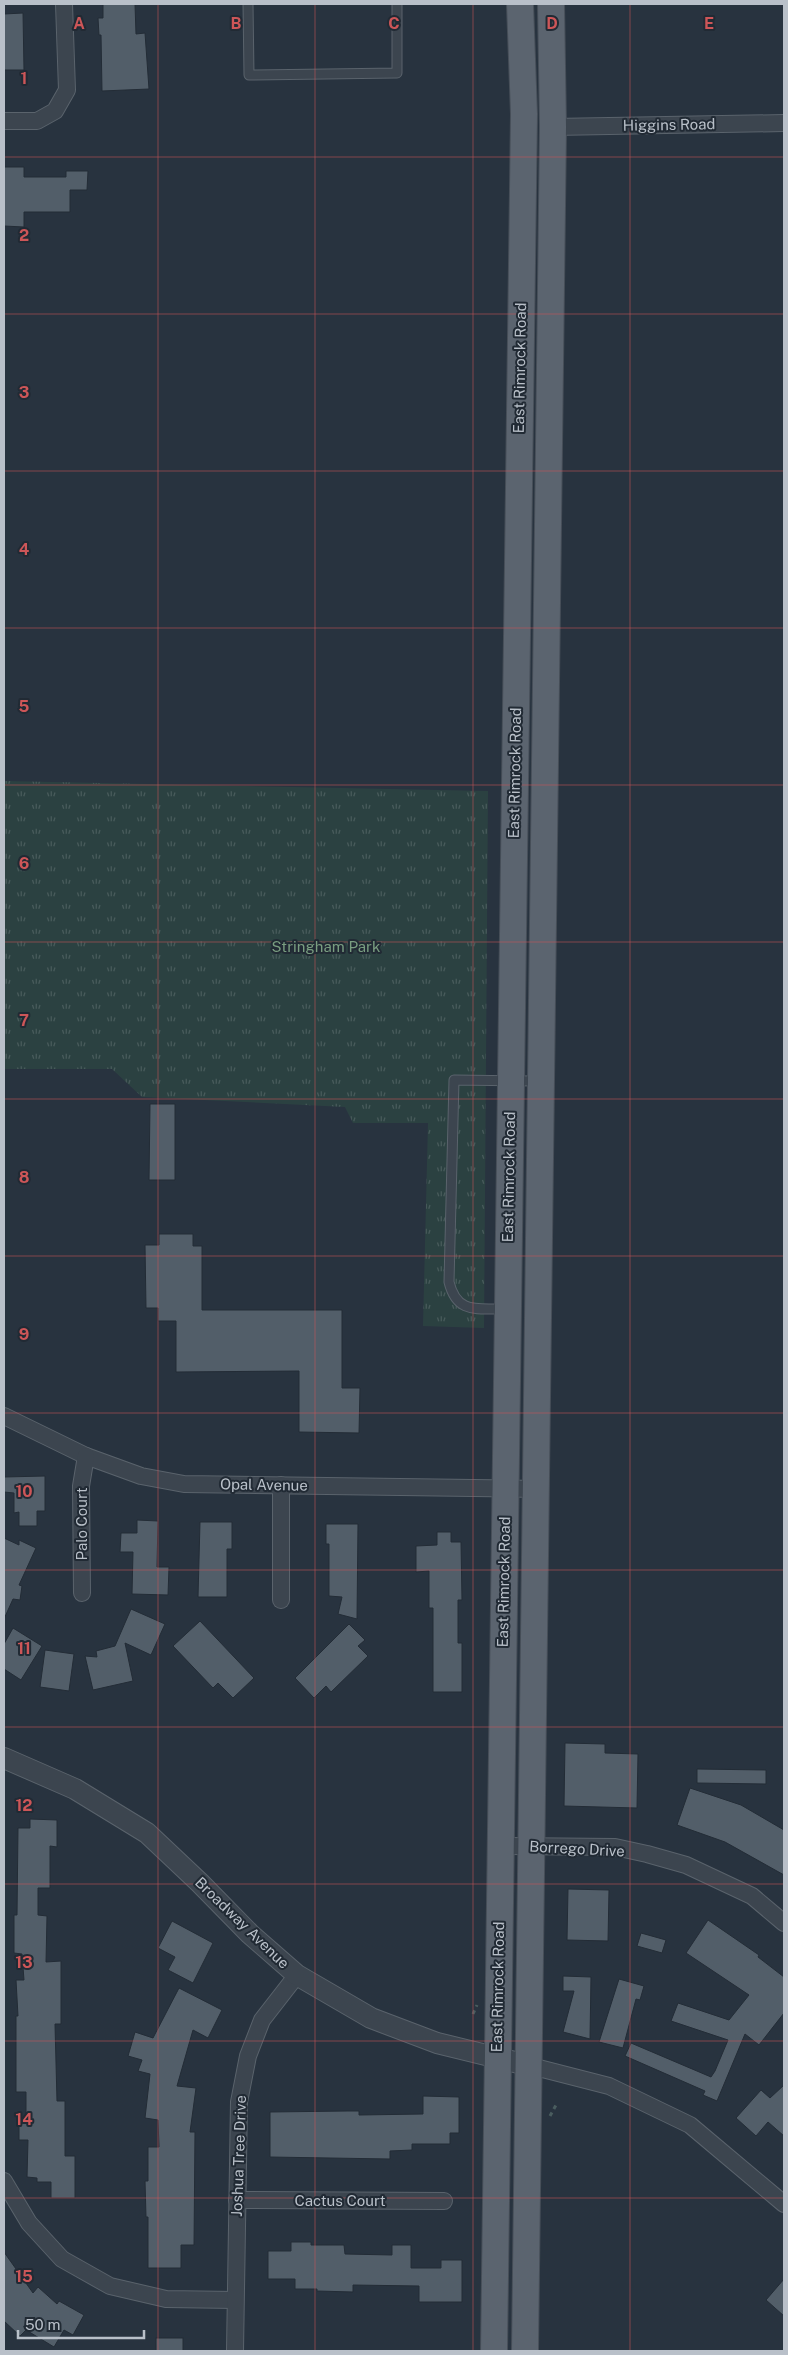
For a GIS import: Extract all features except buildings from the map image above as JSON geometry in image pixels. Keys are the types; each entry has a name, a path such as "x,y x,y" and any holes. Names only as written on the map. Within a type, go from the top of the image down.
{"main road":[{"name":"East Rimrock Road","path":"494,2351 496,2057 501,1846 524,114 520,4"},
{"name":"East Rimrock Road","path":"525,2351 527,2065 537,1489 553,126 551,4"}],"street":[{"path":"4,121 37,121 55,111 67,90 64,4"},
{"name":"Higgins Road","path":"553,126 784,124"},
{"name":"Opal Avenue","path":"4,1416 86,1456 141,1476 184,1484 537,1489"},
{"name":"Palo Court","path":"82,1593 81,1486 86,1456"},
{"path":"280,1485 281,1600"},
{"name":"Broadway Avenue","path":"5,1762 75,1789 147,1833 200,1882 250,1934 297,1975 370,2018 437,2043 609,2086 690,2125 783,2199"},
{"name":"Borrego Drive","path":"501,1846 615,1847 686,1866 752,1896 784,1923"},
{"name":"Joshua Tree Drive","path":"234,2351 239,2102 248,2056 262,2020 297,1975"},
{"path":"4,2181 29,2223 62,2259 110,2286 166,2299 235,2300"},
{"name":"Cactus Court","path":"237,2200 444,2201"}],"lane":[{"path":"248,4 250,75 397,73 397,4"},
{"path":"507,1309 468,1308 458,1303 449,1282 454,1080 542,1081"}],"green space":[{"name":"Stringham Park","path":"4,781 488,791 484,1328 423,1326 428,1123 353,1123 345,1107 142,1097 112,1069 4,1069"}]}
